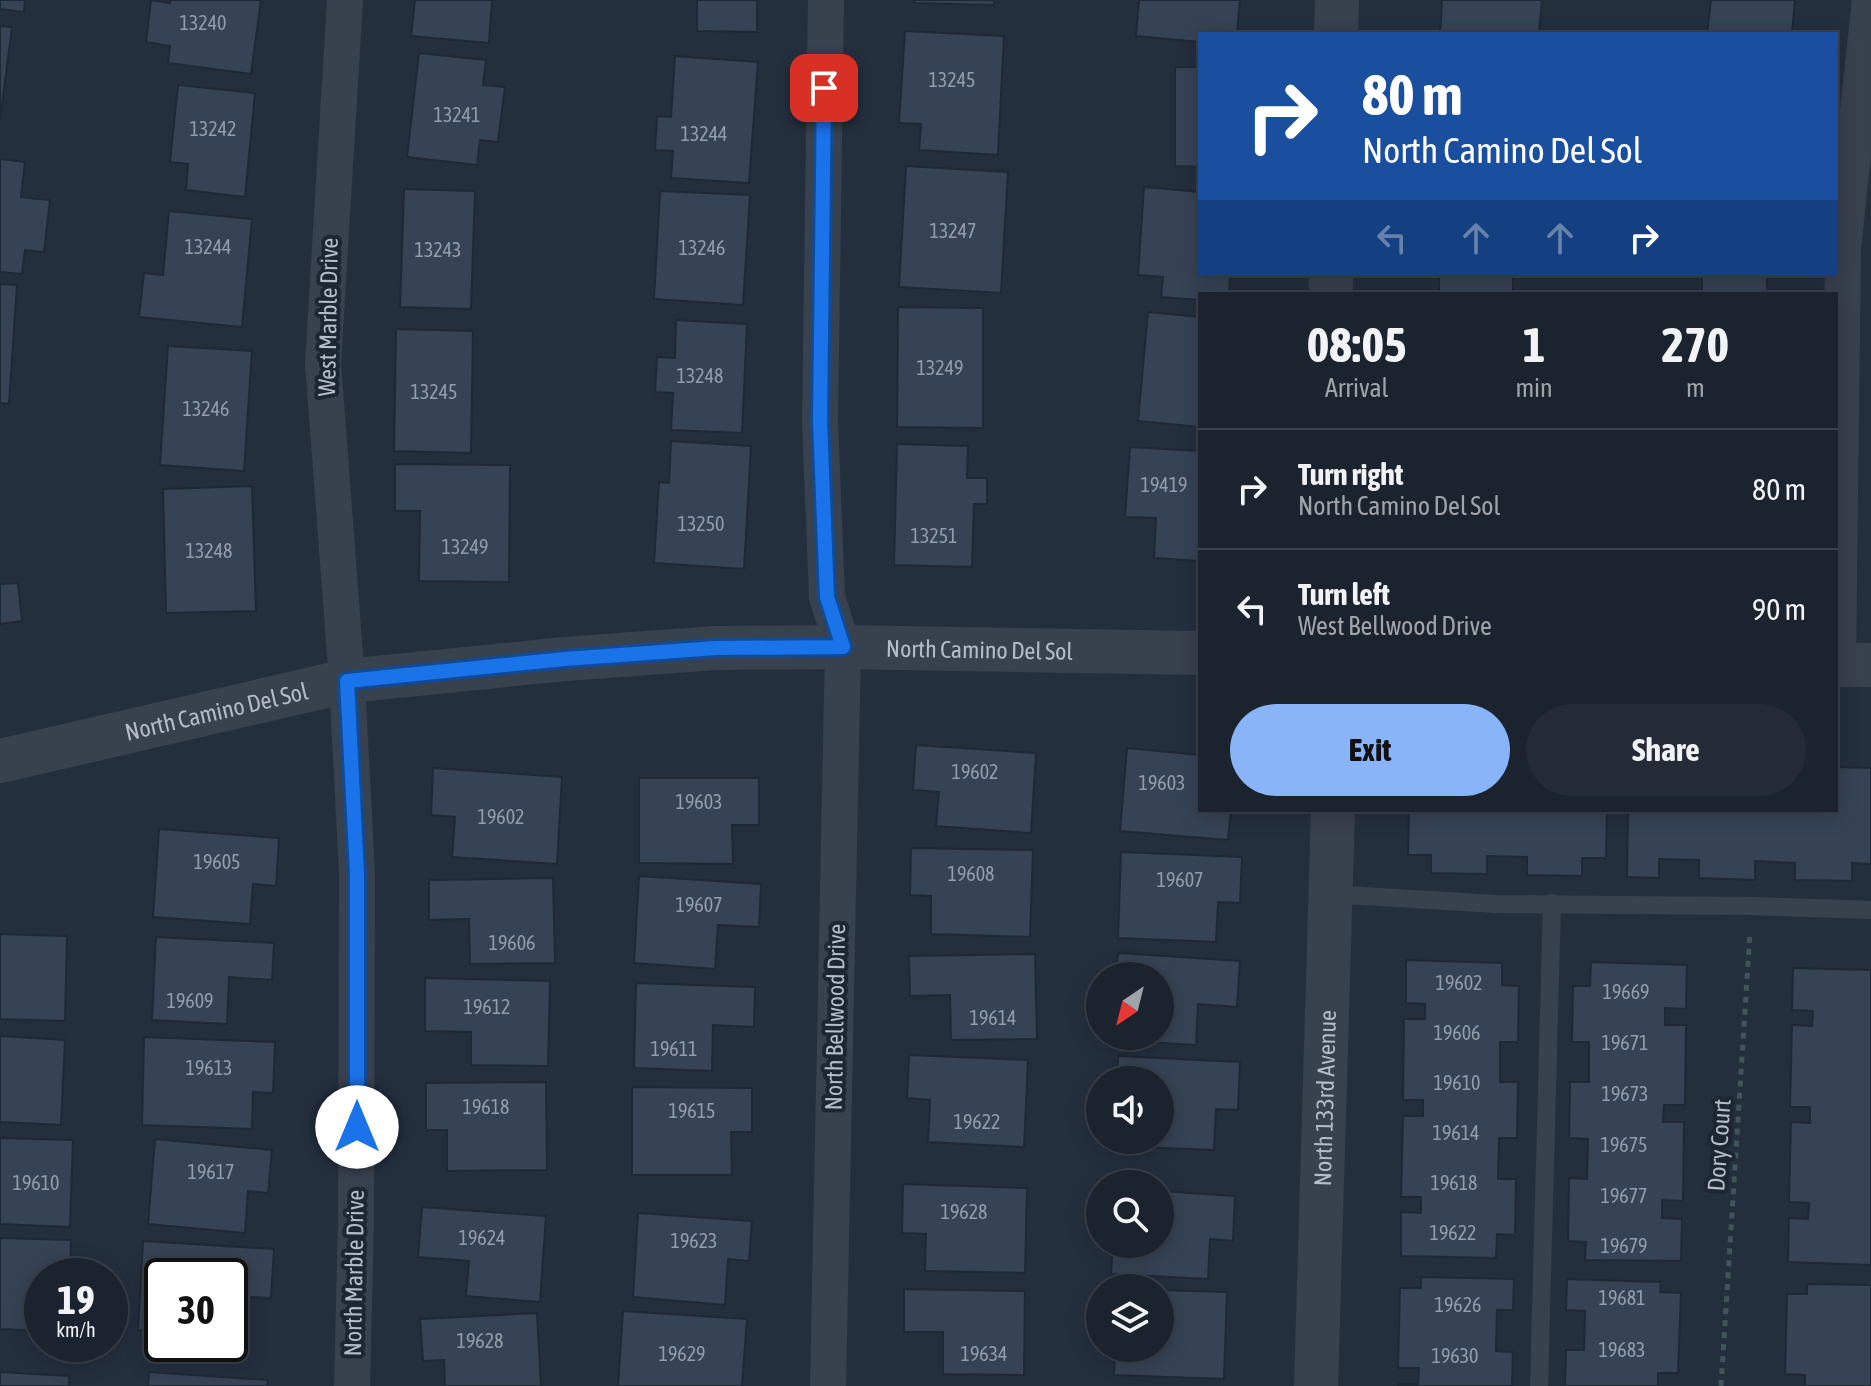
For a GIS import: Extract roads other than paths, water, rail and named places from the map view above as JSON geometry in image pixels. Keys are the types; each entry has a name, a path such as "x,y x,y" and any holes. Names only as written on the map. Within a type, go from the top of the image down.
{"street":[{"name":"West Marble Drive","path":"345,0 323,363 347,681"},
{"name":"North Bellwood Drive","path":"826,0 820,421 827,597 843,647 828,1386"},
{"path":"1336,32 1337,0"},
{"path":"1848,665 1843,248 1870,0"},
{"name":"North Camino Del Sol","path":"0,761 347,681 565,659 701,649 843,647 1198,653"},
{"name":"North Marble Drive","path":"347,681 357,873 356,1222 352,1386"},
{"name":"North 133rd Avenue","path":"1316,1386 1333,812"}],"lane":[{"path":"1330,894 1495,904 1871,910"},
{"path":"1539,1386 1552,903"}]}
